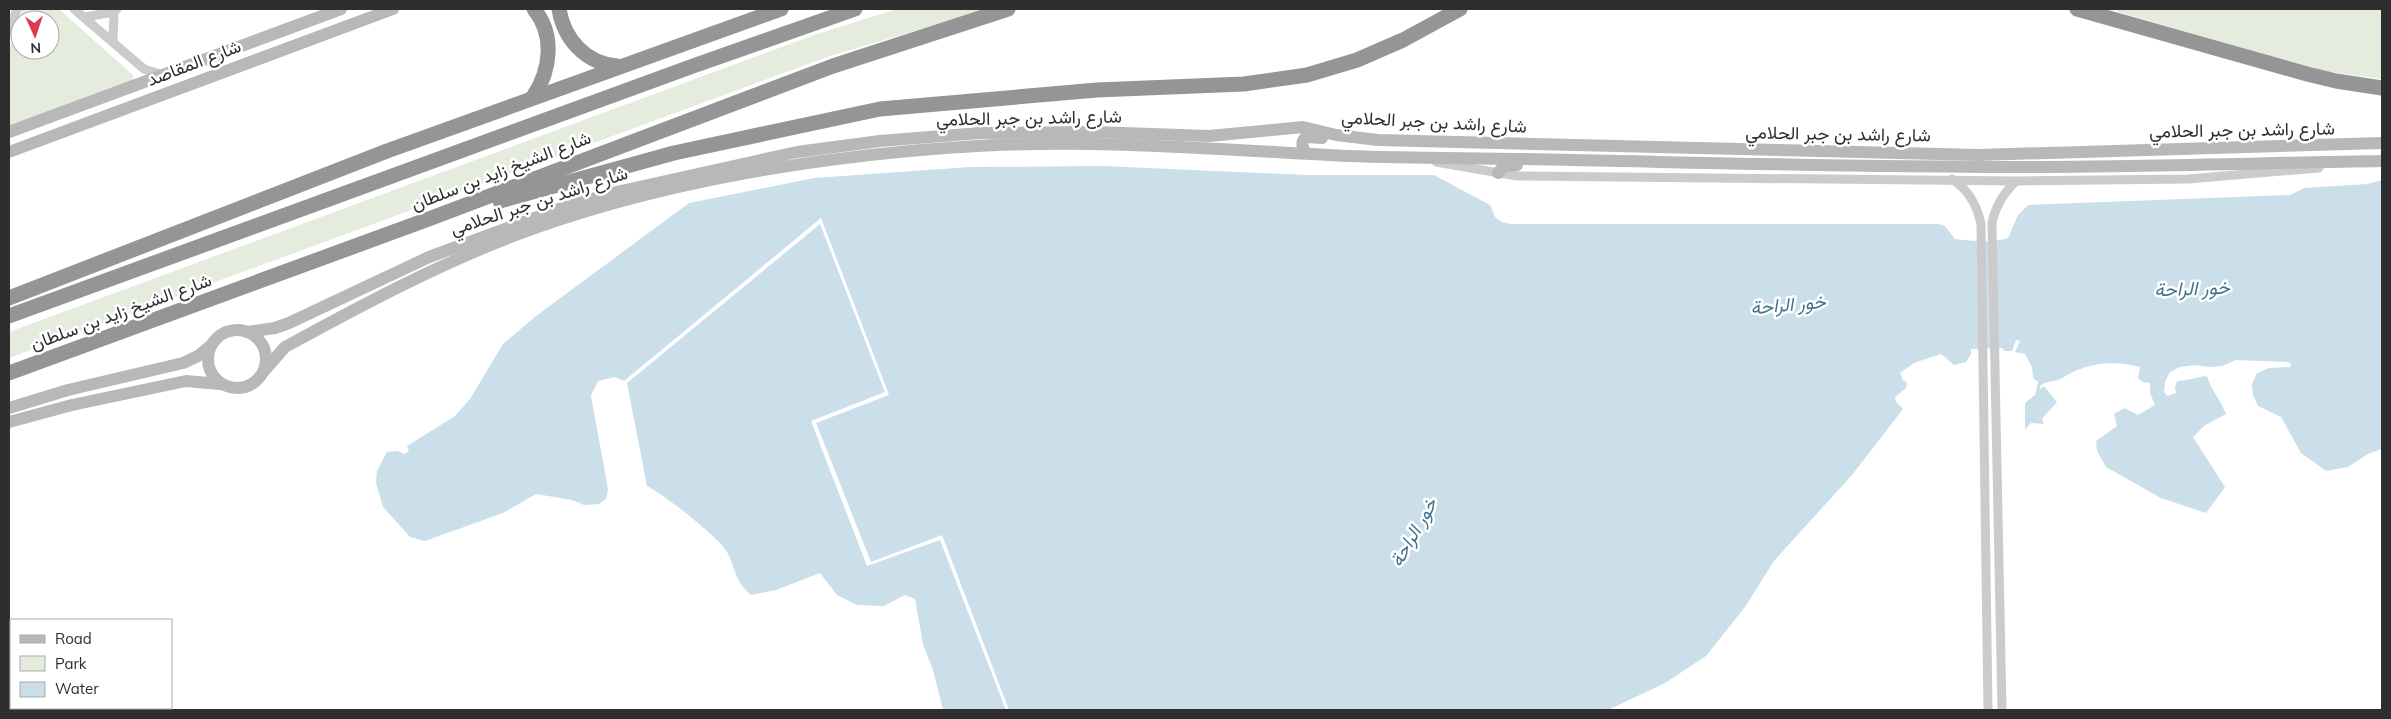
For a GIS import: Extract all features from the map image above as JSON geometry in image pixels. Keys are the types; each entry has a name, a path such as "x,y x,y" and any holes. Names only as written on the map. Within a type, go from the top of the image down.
{"highway":[{"path":"533,96 542,81 549,56 546,30 534,9"},
{"path":"559,9 564,27 578,50 593,60 618,66"},
{"path":"9,298 273,194 533,96 781,9"},
{"name":"شارع الشيخ زايد بن سلطان","path":"9,316 693,66 855,9"},
{"name":"شارع الشيخ زايد بن سلطان","path":"9,373 426,220 833,66 1001,10 1020,9"},
{"path":"426,220 674,153 880,109 987,98 1096,90 1244,84 1307,75 1357,60 1403,40 1460,9"},
{"path":"2077,9 2307,74 2336,81 2382,88"}],"main road":[{"name":"شارع المقاصد","path":"9,132 341,9"},
{"name":"شارع المقاصد","path":"9,152 393,9"},
{"name":"شارع راشد بن جبر الحلامي","path":"247,332 275,328 429,257 558,209 668,179 797,152 880,141 980,134 1094,132 1209,136 1303,127 1359,138 1439,142 1978,155 2382,143"},
{"path":"1306,153 1302,144 1306,136 1349,141 1359,138"},
{"name":"شارع راشد بن جبر الحلامي","path":"264,371 285,347 382,295 474,252 563,219 699,183 840,158 980,146 1096,145 1416,158 2007,167 2382,162"},
{"path":"1498,173 1504,166 1537,164 1551,160"},
{"path":"9,408 68,390 183,363 198,356 222,334 239,330 247,332 261,344 266,361 264,371 258,379 250,385 240,388 186,381 79,403 9,422"},
{"path":"210,346 207,363 214,378 220,384"}],"street":[{"path":"9,32 17,9"},
{"path":"74,9 144,69 163,75"},
{"path":"85,17 115,10 113,42"},
{"path":"1416,158 1517,176 2016,181 2188,179 2382,162"},
{"path":"1952,179 1969,194 1978,208 1981,224 1988,710"},
{"path":"2002,710 1992,223 1999,201 2016,181"}],"green space":[{"path":"59,9 133,75 133,83 9,132 10,45 10,60 60,60 60,10 22,10"},
{"path":"897,9 988,9 827,57 9,358 9,332 817,34"},
{"path":"2117,9 2382,9 2382,79 2323,71 2118,12"}],"water":[{"name":"خور الراحة","path":"1103,166 1307,175 1434,175 1490,205 1495,217 1502,222 1511,224 1939,224 1945,226 1955,239 1982,241 1996,241 2008,238 2018,215 2028,205 2290,195 2304,188 2368,184 2382,180 2382,449 2368,454 2348,467 2326,471 2301,453 2281,417 2258,406 2253,395 2252,384 2257,373 2269,368 2290,367 2291,364 2288,362 2236,360 2222,366 2195,365 2180,367 2170,372 2165,382 2164,392 2167,396 2176,393 2177,381 2207,376 2226,414 2204,426 2193,437 2225,487 2206,513 2161,498 2106,467 2097,451 2096,441 2117,426 2114,414 2125,408 2138,415 2155,405 2150,393 2150,383 2143,382 2138,378 2140,367 2115,363 2099,364 2083,368 2060,379 2042,384 2040,389 2044,386 2057,402 2042,419 2044,424 2031,423 2025,430 2025,403 2035,395 2038,382 2033,378 2032,367 2025,354 2015,352 2020,341 2016,340 2012,351 2005,351 2002,348 1971,349 1971,354 1966,362 1954,365 1941,354 1914,363 1900,373 1903,380 1907,383 1906,388 1895,397 1896,402 1903,409 1852,475 1774,561 1745,607 1706,656 1665,683 1608,710 1009,710 942,535 871,562 816,423 889,395 821,218 624,381 615,377 598,381 591,396 608,489 606,499 599,504 584,505 572,500 536,494 503,513 425,541 410,537 383,507 376,483 377,471 387,452 398,451 404,454 409,451 407,446 455,416 470,399 503,344 536,316 689,203 814,178 970,167"},
{"path":"820,224 885,392 811,421 867,566 940,540 1006,710 943,710 933,670 923,644 915,599 905,595 884,606 857,605 837,595 820,573 776,590 751,595 741,585 727,552 722,545 690,516 647,486 627,383"}]}
